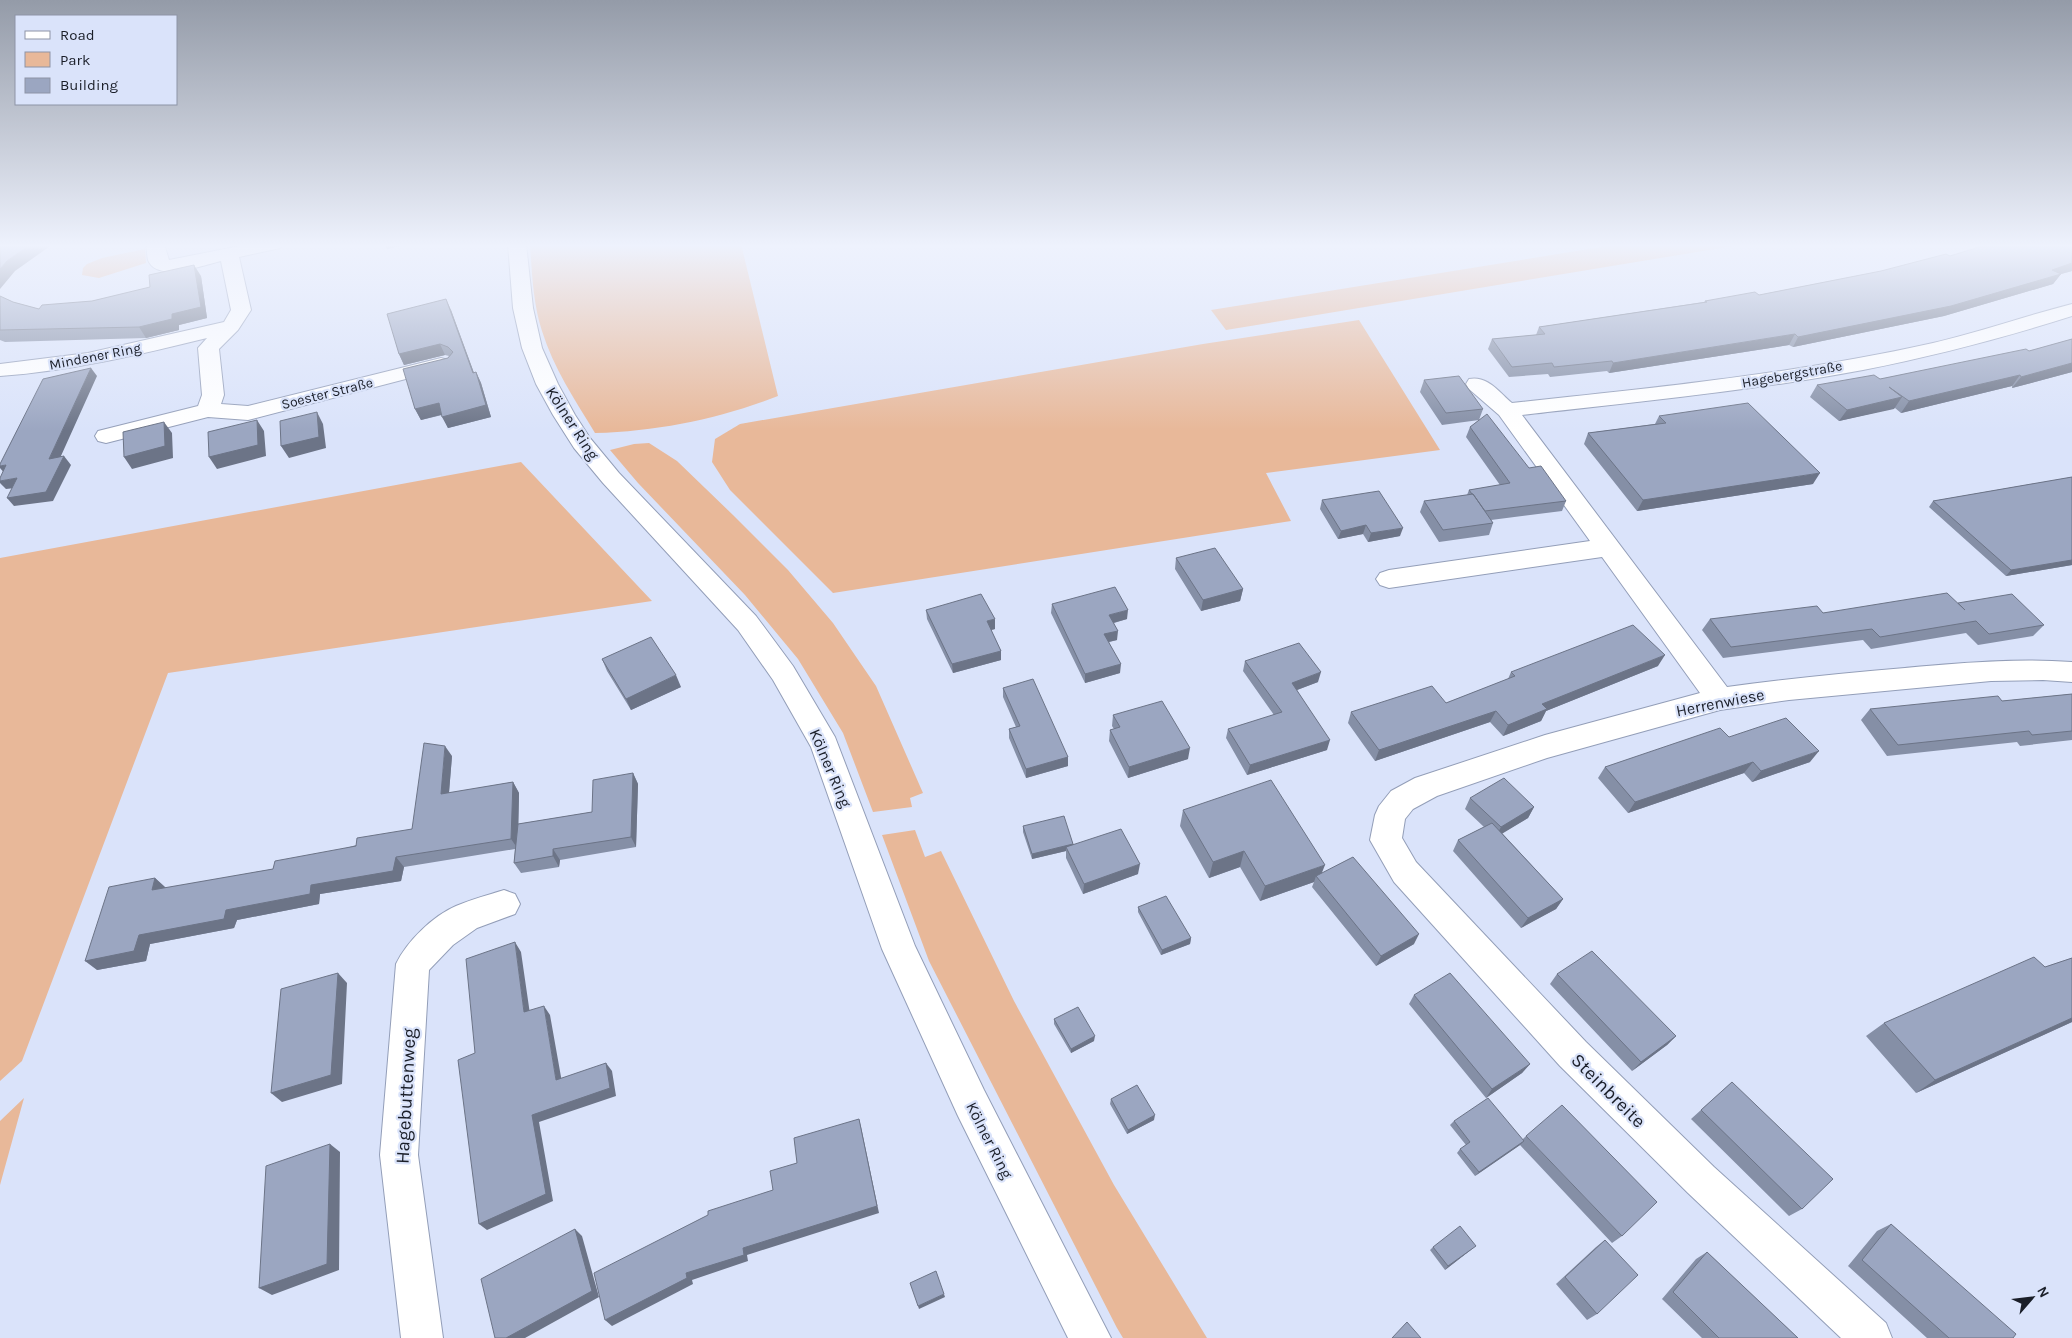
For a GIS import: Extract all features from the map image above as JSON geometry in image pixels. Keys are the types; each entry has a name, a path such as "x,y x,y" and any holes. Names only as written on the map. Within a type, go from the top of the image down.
{"street":[{"path":"208,410 213,394 208,348 231,326 241,310 240,306"},
{"name":"Kölner Ring","path":"522,306 532,348 547,384 582,444 611,478 747,623 783,673 824,745 899,949 971,1103 1090,1338"},
{"name":"Hagebergstraße","path":"1507,410 1737,384 1877,360 1960,344 2072,310"},
{"name":"Mindener Ring","path":"0,370 89,360 231,326"},
{"name":"Soester Straße","path":"106,436 208,410 248,413 445,363"},
{"path":"1478,384 1507,410 1720,699"},
{"path":"1389,579 1609,547"},
{"name":"Herrenwiese","path":"1390,816 1402,800 1426,788 1545,747 1720,699 1789,689 1991,671 2043,670 2072,672"},
{"name":"Steinbreite","path":"1390,816 1386,840 1405,872 1566,1047 1701,1180 1871,1338"},
{"name":"Hagebuttenweg","path":"422,1338 399,1154 412,964 441,934 466,917 504,904"}],"green space":[{"path":"536,306 756,306 778,396 733,411 688,422 643,430 595,433 558,370 539,320"},
{"path":"1233,306 1368,306 1226,330 1211,310"},
{"path":"1359,320 1440,450 1266,473 1291,521 833,593 730,490 712,462 715,439 740,424 1203,344"},
{"path":"649,443 677,461 733,515 788,570 833,623 876,686 923,793 910,798 912,807 873,812 843,733 798,659 745,595 638,483 610,450 634,444"},
{"path":"521,462 652,601 168,673 22,1061 0,1081 0,558"},
{"path":"915,830 925,857 941,851 1014,1001 1114,1185 1207,1338 1123,1338 1117,1328 929,961 882,835"},
{"path":"24,1098 0,1185 0,1121"}],"building":[{"path":"0,306 29,306 39,309 41,306 201,307 172,314 172,319 139,327 0,330"},
{"path":"417,306 449,306 473,373 476,372 486,405 442,417 439,403 415,409 403,369 448,358 453,352 448,347 440,344 399,354 387,314"},
{"path":"1677,306 1949,306 1798,337 1795,334 1613,363 1612,361 1554,367 1552,363 1512,367 1492,339 1545,334 1539,327"},
{"path":"2072,339 2072,363 2021,377 2020,375 1909,401 1889,387 1902,397 1847,410 1817,385 1874,375 1880,379 2026,349 2029,351"},
{"path":"91,368 49,459 64,456 46,492 7,498 17,478 0,481 6,465 0,466 0,464 43,379"},
{"path":"1459,376 1483,409 1446,413 1424,380"},
{"path":"1748,403 1820,473 1643,500 1588,433 1666,423 1659,416"},
{"path":"317,412 319,437 281,446 280,421"},
{"path":"1487,414 1529,468 1541,466 1566,501 1485,511 1469,490 1510,483 1470,427"},
{"path":"257,420 258,445 209,457 208,432"},
{"path":"164,422 165,446 124,457 123,432"},
{"path":"2072,477 2072,560 2011,570 1933,501"},
{"path":"1379,491 1403,528 1371,533 1366,525 1341,531 1322,500"},
{"path":"1473,494 1493,523 1443,530 1424,501"},
{"path":"1215,548 1243,589 1203,600 1176,558"},
{"path":"1115,587 1128,610 1109,615 1118,631 1104,634 1121,664 1085,674 1052,604"},
{"path":"1947,593 1965,610 1958,603 2012,594 2044,625 1989,634 1976,621 1880,637 1872,629 1731,647 1710,619 1817,606 1823,613"},
{"path":"981,594 995,619 987,621 1001,651 952,664 926,610"},
{"path":"1633,625 1665,655 1542,704 1547,709 1508,725 1496,711 1379,750 1351,712 1432,686 1446,703 1515,676 1511,672"},
{"path":"651,637 676,675 626,699 602,659"},
{"path":"1299,643 1321,672 1292,683 1330,740 1250,765 1228,729 1282,712 1245,661"},
{"path":"1033,679 1068,757 1026,769 1009,729 1020,726 1003,688"},
{"path":"2072,694 2072,731 2032,735 2029,731 1898,745 1870,709 1998,696 2002,701"},
{"path":"1162,701 1190,748 1129,767 1110,730 1120,727 1113,715"},
{"path":"1786,718 1819,751 1761,771 1753,762 1635,802 1605,767 1720,728 1729,737"},
{"path":"424,743 445,746 441,794 513,782 511,839 396,857 393,871 311,885 310,894 226,910 224,919 139,935 134,951 85,961 109,887 155,878 152,890 273,869 275,861 356,846 357,838 412,829"},
{"path":"633,773 631,837 553,849 553,856 514,863 518,824 592,812 593,780"},
{"path":"1504,778 1534,807 1501,827 1470,798"},
{"path":"1271,780 1325,865 1265,886 1244,851 1213,862 1183,810"},
{"path":"1064,816 1073,844 1032,854 1023,826"},
{"path":"1492,823 1563,899 1528,918 1458,840"},
{"path":"1121,829 1140,864 1084,884 1066,847"},
{"path":"1353,857 1419,934 1381,956 1316,876"},
{"path":"1166,896 1191,938 1162,950 1138,907"},
{"path":"515,942 524,1012 544,1006 556,1080 606,1063 610,1088 532,1115 546,1194 479,1224 458,1060 475,1053 466,959"},
{"path":"1592,951 1676,1036 1641,1062 1557,974"},
{"path":"2034,957 2045,967 2072,958 2072,1018 1935,1080 1884,1023"},
{"path":"338,973 331,1075 271,1093 281,989"},
{"path":"1450,973 1530,1064 1492,1089 1414,995"},
{"path":"1078,1007 1095,1036 1071,1049 1054,1019"},
{"path":"1732,1082 1833,1179 1802,1209 1701,1110"},
{"path":"1137,1085 1155,1115 1128,1130 1111,1099"},
{"path":"1488,1098 1524,1141 1479,1172 1460,1149 1470,1142 1454,1121"},
{"path":"1562,1105 1657,1202 1622,1236 1526,1136"},
{"path":"859,1119 877,1206 743,1248 744,1255 686,1273 687,1278 605,1320 594,1273 708,1215 708,1211 773,1190 770,1171 797,1163 794,1138"},
{"path":"330,1144 327,1264 259,1288 266,1166"},
{"path":"1891,1224 2016,1334 2013,1338 1949,1338 1862,1260"},
{"path":"1460,1226 1476,1246 1448,1266 1433,1247"},
{"path":"575,1229 592,1291 506,1338 495,1338 481,1279"},
{"path":"1605,1240 1638,1275 1597,1314 1565,1277"},
{"path":"1707,1252 1798,1338 1719,1338 1673,1292"},
{"path":"936,1271 944,1294 918,1306 910,1283"},
{"path":"1407,1322 1421,1338 1392,1338"}]}
